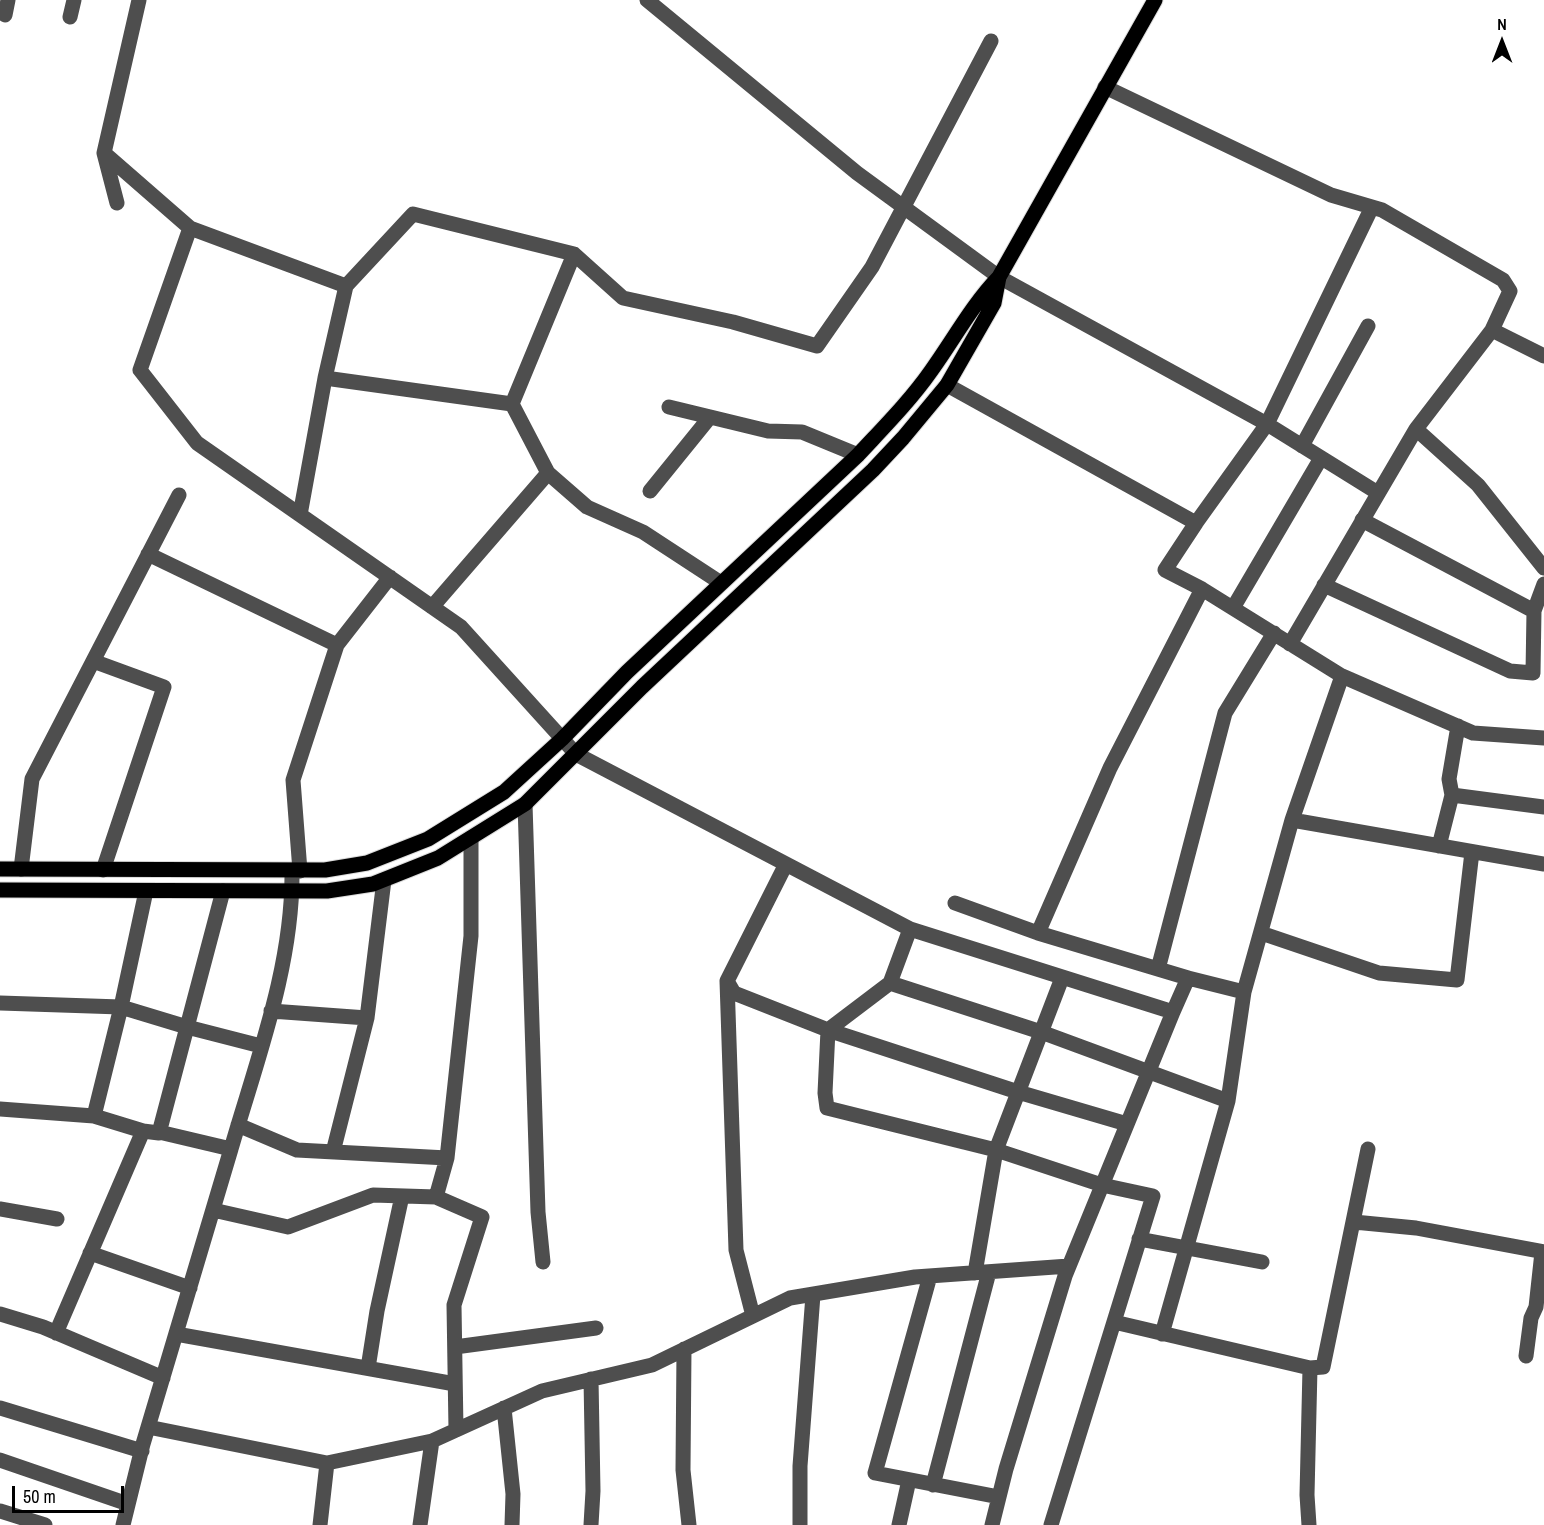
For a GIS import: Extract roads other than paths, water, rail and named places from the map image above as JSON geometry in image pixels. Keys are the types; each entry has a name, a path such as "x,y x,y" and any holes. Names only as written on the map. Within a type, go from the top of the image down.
{"main road":[{"path":"0,869 325,870 367,863 428,840 504,792 562,739 627,672 858,455 930,373 981,296 999,277 1155,0"},
{"path":"0,890 327,891 373,884 384,880 438,858 471,838 525,804 642,687 873,470 947,385 994,303 999,277"},
{"path":"627,672 642,687"}],"street":[{"path":"70,17 74,0"},
{"path":"117,203 104,153 139,0"},
{"path":"647,0 857,173 999,277 1267,424 1378,493"},
{"path":"300,515 325,378 346,286 413,214 574,254 623,298 733,322 817,346 872,267 991,41"},
{"path":"1105,87 1331,195 1382,210 1503,280 1510,291 1492,330 1416,429 1290,644"},
{"path":"104,153 190,228 346,286"},
{"path":"1372,207 1267,424 1166,570 1202,589 1342,676 1473,733 1544,738"},
{"path":"190,228 140,370 197,443 461,627 576,754 909,929 1173,1012"},
{"path":"512,404 574,254"},
{"path":"1302,446 1368,326"},
{"path":"1492,330 1544,356"},
{"path":"325,378 512,404"},
{"path":"947,385 1196,524"},
{"path":"512,404 548,473 587,507 643,532 721,583"},
{"path":"669,407 768,431 802,432 858,455"},
{"path":"650,491 710,417"},
{"path":"1416,429 1478,485 1544,568"},
{"path":"1233,608 1321,458"},
{"path":"432,607 548,473"},
{"path":"21,869 32,779 179,495"},
{"path":"1362,520 1534,611"},
{"path":"148,554 337,645"},
{"path":"123,1525 141,1451 281,975 296,871 292,780 337,645 390,577"},
{"path":"1324,585 1510,671 1524,673 1533,673 1534,611 1544,585"},
{"path":"1038,933 1110,768 1202,589"},
{"path":"1158,969 1225,713 1274,633"},
{"path":"93,661 164,687 103,870"},
{"path":"1162,1334 1228,1101 1244,992 1292,820 1342,676"},
{"path":"1439,846 1452,795 1449,779 1458,726"},
{"path":"1452,795 1544,807"},
{"path":"525,804 537,1212 543,1262"},
{"path":"1292,820 1544,864"},
{"path":"436,1197 447,1158 471,936 471,838"},
{"path":"1261,933 1379,973 1457,980 1472,852"},
{"path":"753,1316 736,1250 727,981 786,864"},
{"path":"333,1152 367,1018 384,880"},
{"path":"94,1116 147,891"},
{"path":"159,1132 223,891"},
{"path":"955,903 1038,933 1188,978 1244,992"},
{"path":"828,1030 890,983 909,929"},
{"path":"933,1485 982,1272 996,1150 1062,978"},
{"path":"992,1525 1069,1266 1188,978"},
{"path":"727,981 734,993 828,1030 1018,1092 1127,1124"},
{"path":"890,983 1041,1032 1228,1101"},
{"path":"0,1003 121,1007 261,1046"},
{"path":"271,1011 367,1018"},
{"path":"828,1030 825,1093 827,1108 996,1150 1102,1185 1153,1196 1051,1525"},
{"path":"0,1109 94,1116 143,1131 159,1132 231,1149"},
{"path":"238,1125 297,1150 447,1158"},
{"path":"56,1333 143,1131"},
{"path":"1114,1322 1310,1368 1323,1368 1368,1149"},
{"path":"213,1210 288,1227 373,1195 436,1197 482,1217 454,1305 456,1430"},
{"path":"368,1368 377,1311 402,1196"},
{"path":"0,1209 57,1219"},
{"path":"1354,1222 1416,1228 1543,1252 1536,1306 1531,1318 1526,1356"},
{"path":"1139,1239 1262,1262"},
{"path":"90,1252 190,1288"},
{"path":"148,1427 327,1462 432,1441 542,1390 652,1365 790,1298 930,1276 1069,1266"},
{"path":"930,1276 875,1473 999,1497"},
{"path":"800,1525 800,1466 813,1295"},
{"path":"0,1314 56,1333 163,1378"},
{"path":"455,1347 596,1328"},
{"path":"176,1334 455,1384"},
{"path":"684,1349 682,1470 689,1525"},
{"path":"1309,1525 1307,1494 1310,1368"},
{"path":"591,1379 593,1491 591,1525"},
{"path":"0,1408 141,1451"},
{"path":"504,1408 513,1494 512,1525"},
{"path":"420,1525 432,1441"},
{"path":"0,1460 128,1504"},
{"path":"320,1525 327,1462"},
{"path":"899,1525 909,1480"},
{"path":"0,1511 45,1525"}]}
